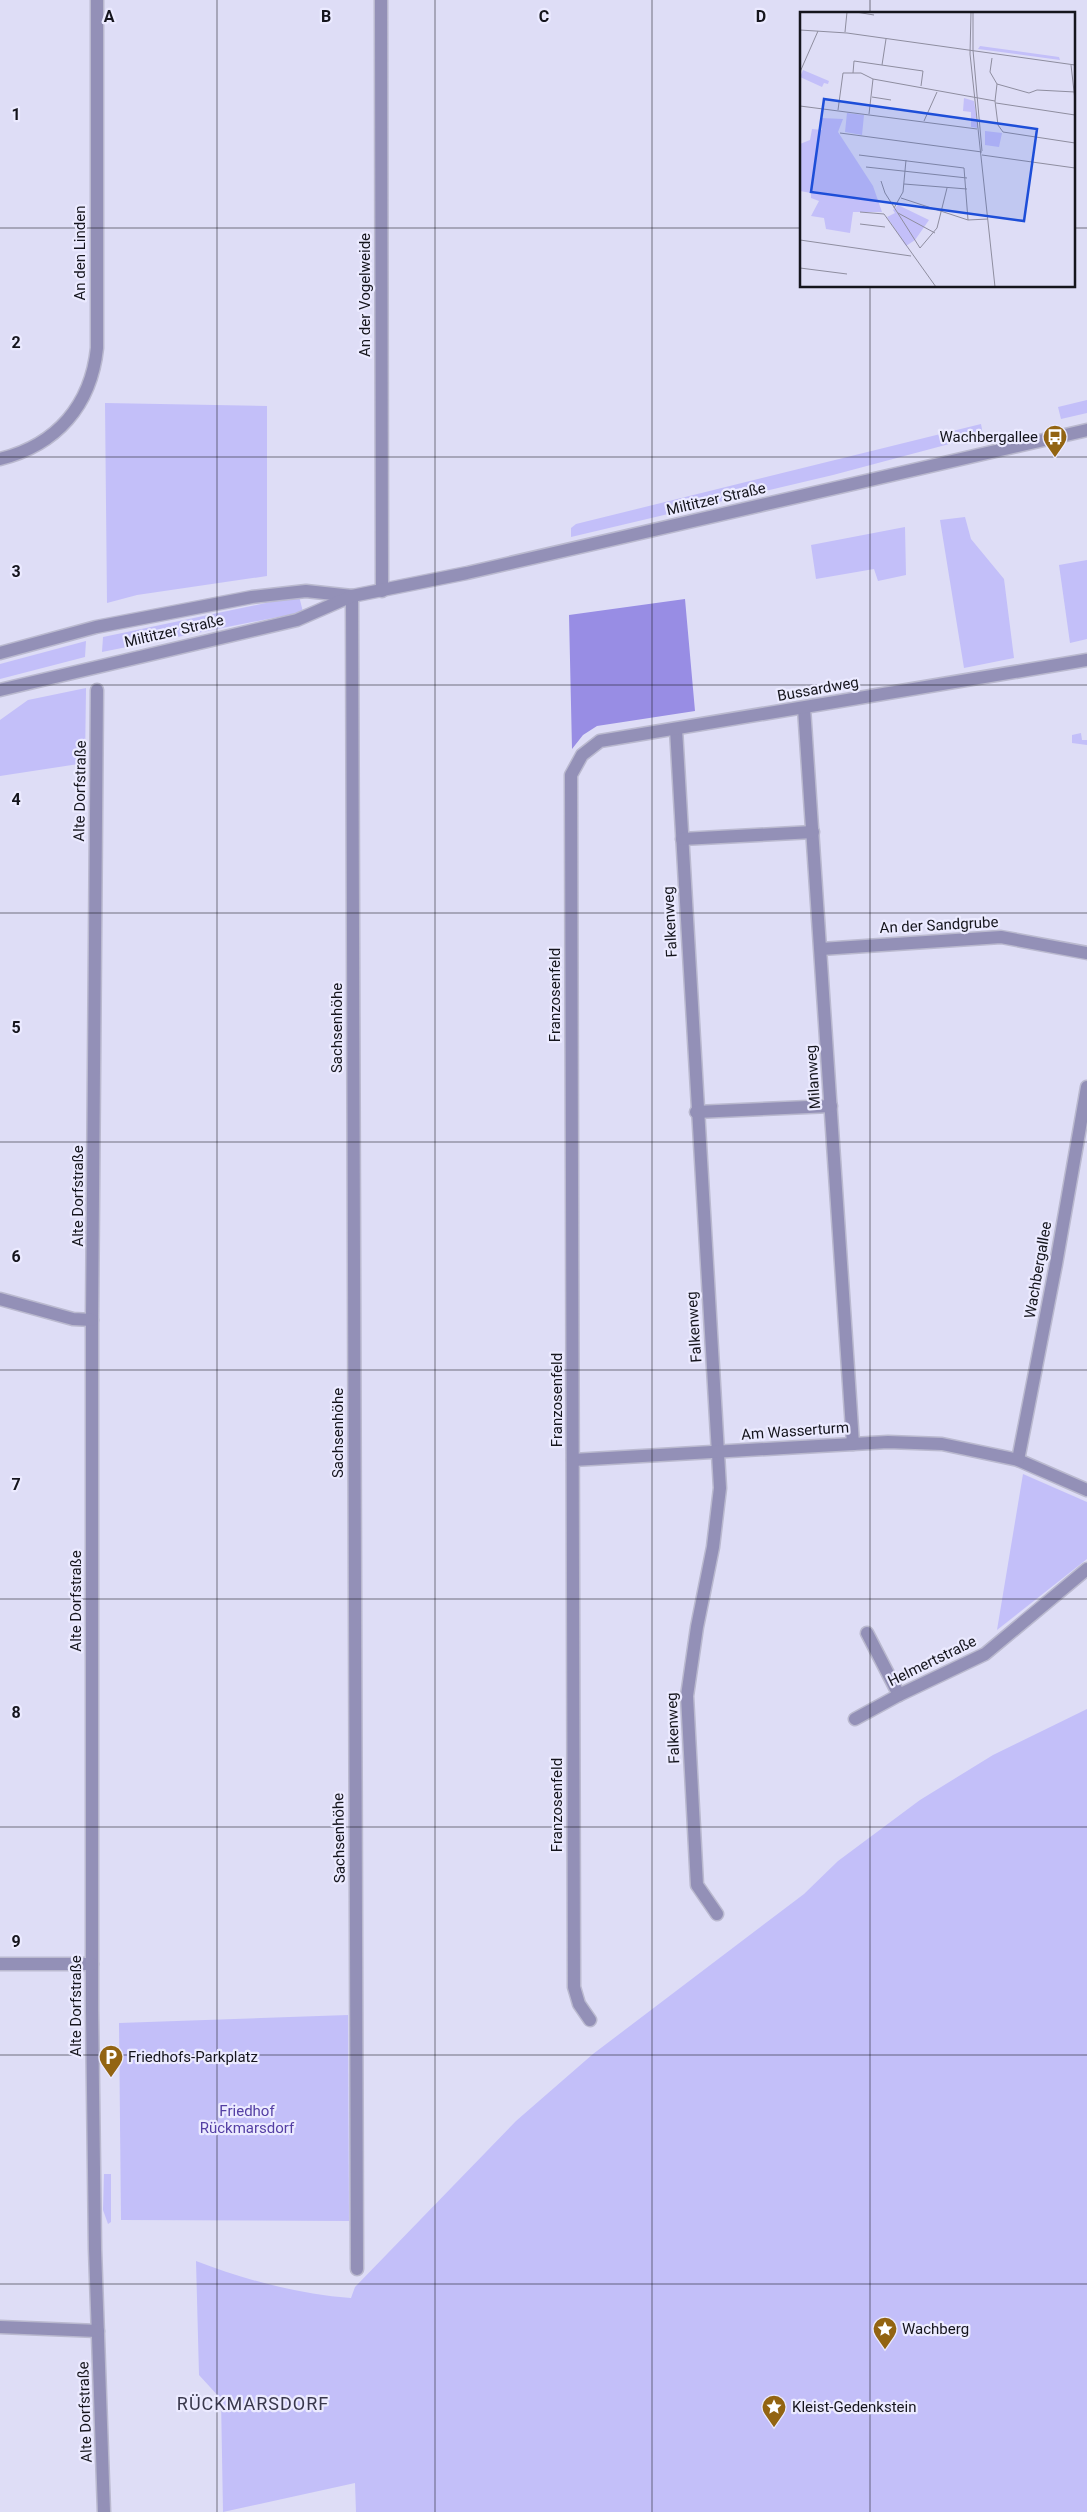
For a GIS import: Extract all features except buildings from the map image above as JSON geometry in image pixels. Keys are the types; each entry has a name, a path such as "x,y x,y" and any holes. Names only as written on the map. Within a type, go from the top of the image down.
{"street":[{"name":"An den Linden","path":"0,459 35,446 72,416 83,399 95,368 97,348 97,0"},
{"name":"An der Vogelweide","path":"381,0 382,591"},
{"name":"Miltitzer Straße","path":"0,690 297,620 352,596 382,591 1087,430"},
{"name":"Miltitzer Straße","path":"0,653 105,625 252,597 306,591 352,596"},
{"name":"Sachsenhöhe","path":"352,596 357,2269"},
{"name":"Bussardweg","path":"571,775 582,755 600,741 1087,660"},
{"name":"Alte Dorfstraße","path":"98,690 92,1320 92,1964 95,2249 104,2512"},
{"name":"Milanweg","path":"804,708 853,1444"},
{"name":"Falkenweg","path":"676,729 696,1112 720,1488 713,1547 695,1637 687,1696 697,1885 716,1914"},
{"name":"Franzosenfeld","path":"571,775 574,1987 579,2004 590,2020"},
{"path":"682,839 813,832"},
{"name":"An der Sandgrube","path":"821,948 1001,937 1087,953"},
{"name":"Wachbergallee","path":"1018,1460 1053,1280 1087,1087"},
{"path":"696,1112 831,1106"},
{"path":"0,1299 73,1320 92,1320"},
{"name":"Am Wasserturm","path":"573,1460 888,1442 942,1444 1018,1460 1087,1490"},
{"name":"Helmertstraße","path":"856,1719 899,1695 985,1654 1087,1569"},
{"path":"867,1633 899,1695"},
{"path":"0,1964 92,1964"},
{"path":"0,2327 98,2331"}],"green space":[{"path":"1087,400 1087,413 1061,419 1058,407"},
{"path":"105,403 267,406 267,576 137,595 107,603"},
{"path":"981,424 983,435 833,475 571,537 571,528 576,524"},
{"path":"965,517 971,539 1004,579 1014,658 964,668 940,520"},
{"path":"905,527 906,575 878,581 874,569 816,579 811,545"},
{"path":"1087,560 1087,639 1070,643 1059,565"},
{"path":"299,596 303,612 102,652 103,637"},
{"path":"86,641 85,657 0,679 0,664"},
{"path":"86,688 85,763 0,776 0,720 28,700"},
{"path":"1081,733 1082,740 1087,740 1087,745 1072,743 1072,735"},
{"path":"1023,1474 1087,1502 1087,1559 997,1630"},
{"path":"1087,1709 1087,2512 356,2512 355,2483 223,2512 221,2399 199,2375 196,2261 291,2290 351,2298 355,2287 516,2121 593,2054 804,1894 838,1861 920,1800 993,1755"},
{"name":"Friedhof Rückmarsdorf","path":"348,2015 349,2221 121,2220 119,2023"},
{"path":"104,2174 111,2174 111,2222 108,2224 103,2210"}],"shaded area":[{"path":"685,599 695,711 597,726 583,735 572,749 569,615"}],"place":[{"name":"Wachbergallee","path":"1055,458"},
{"name":"Friedhofs-Parkplatz","path":"111,2078"},
{"name":"Wachberg","path":"885,2350"},
{"name":"Kleist-Gedenkstein","path":"774,2428"}],"district":[{"name":"RÜCKMARSDORF","path":"253,2404"}]}
